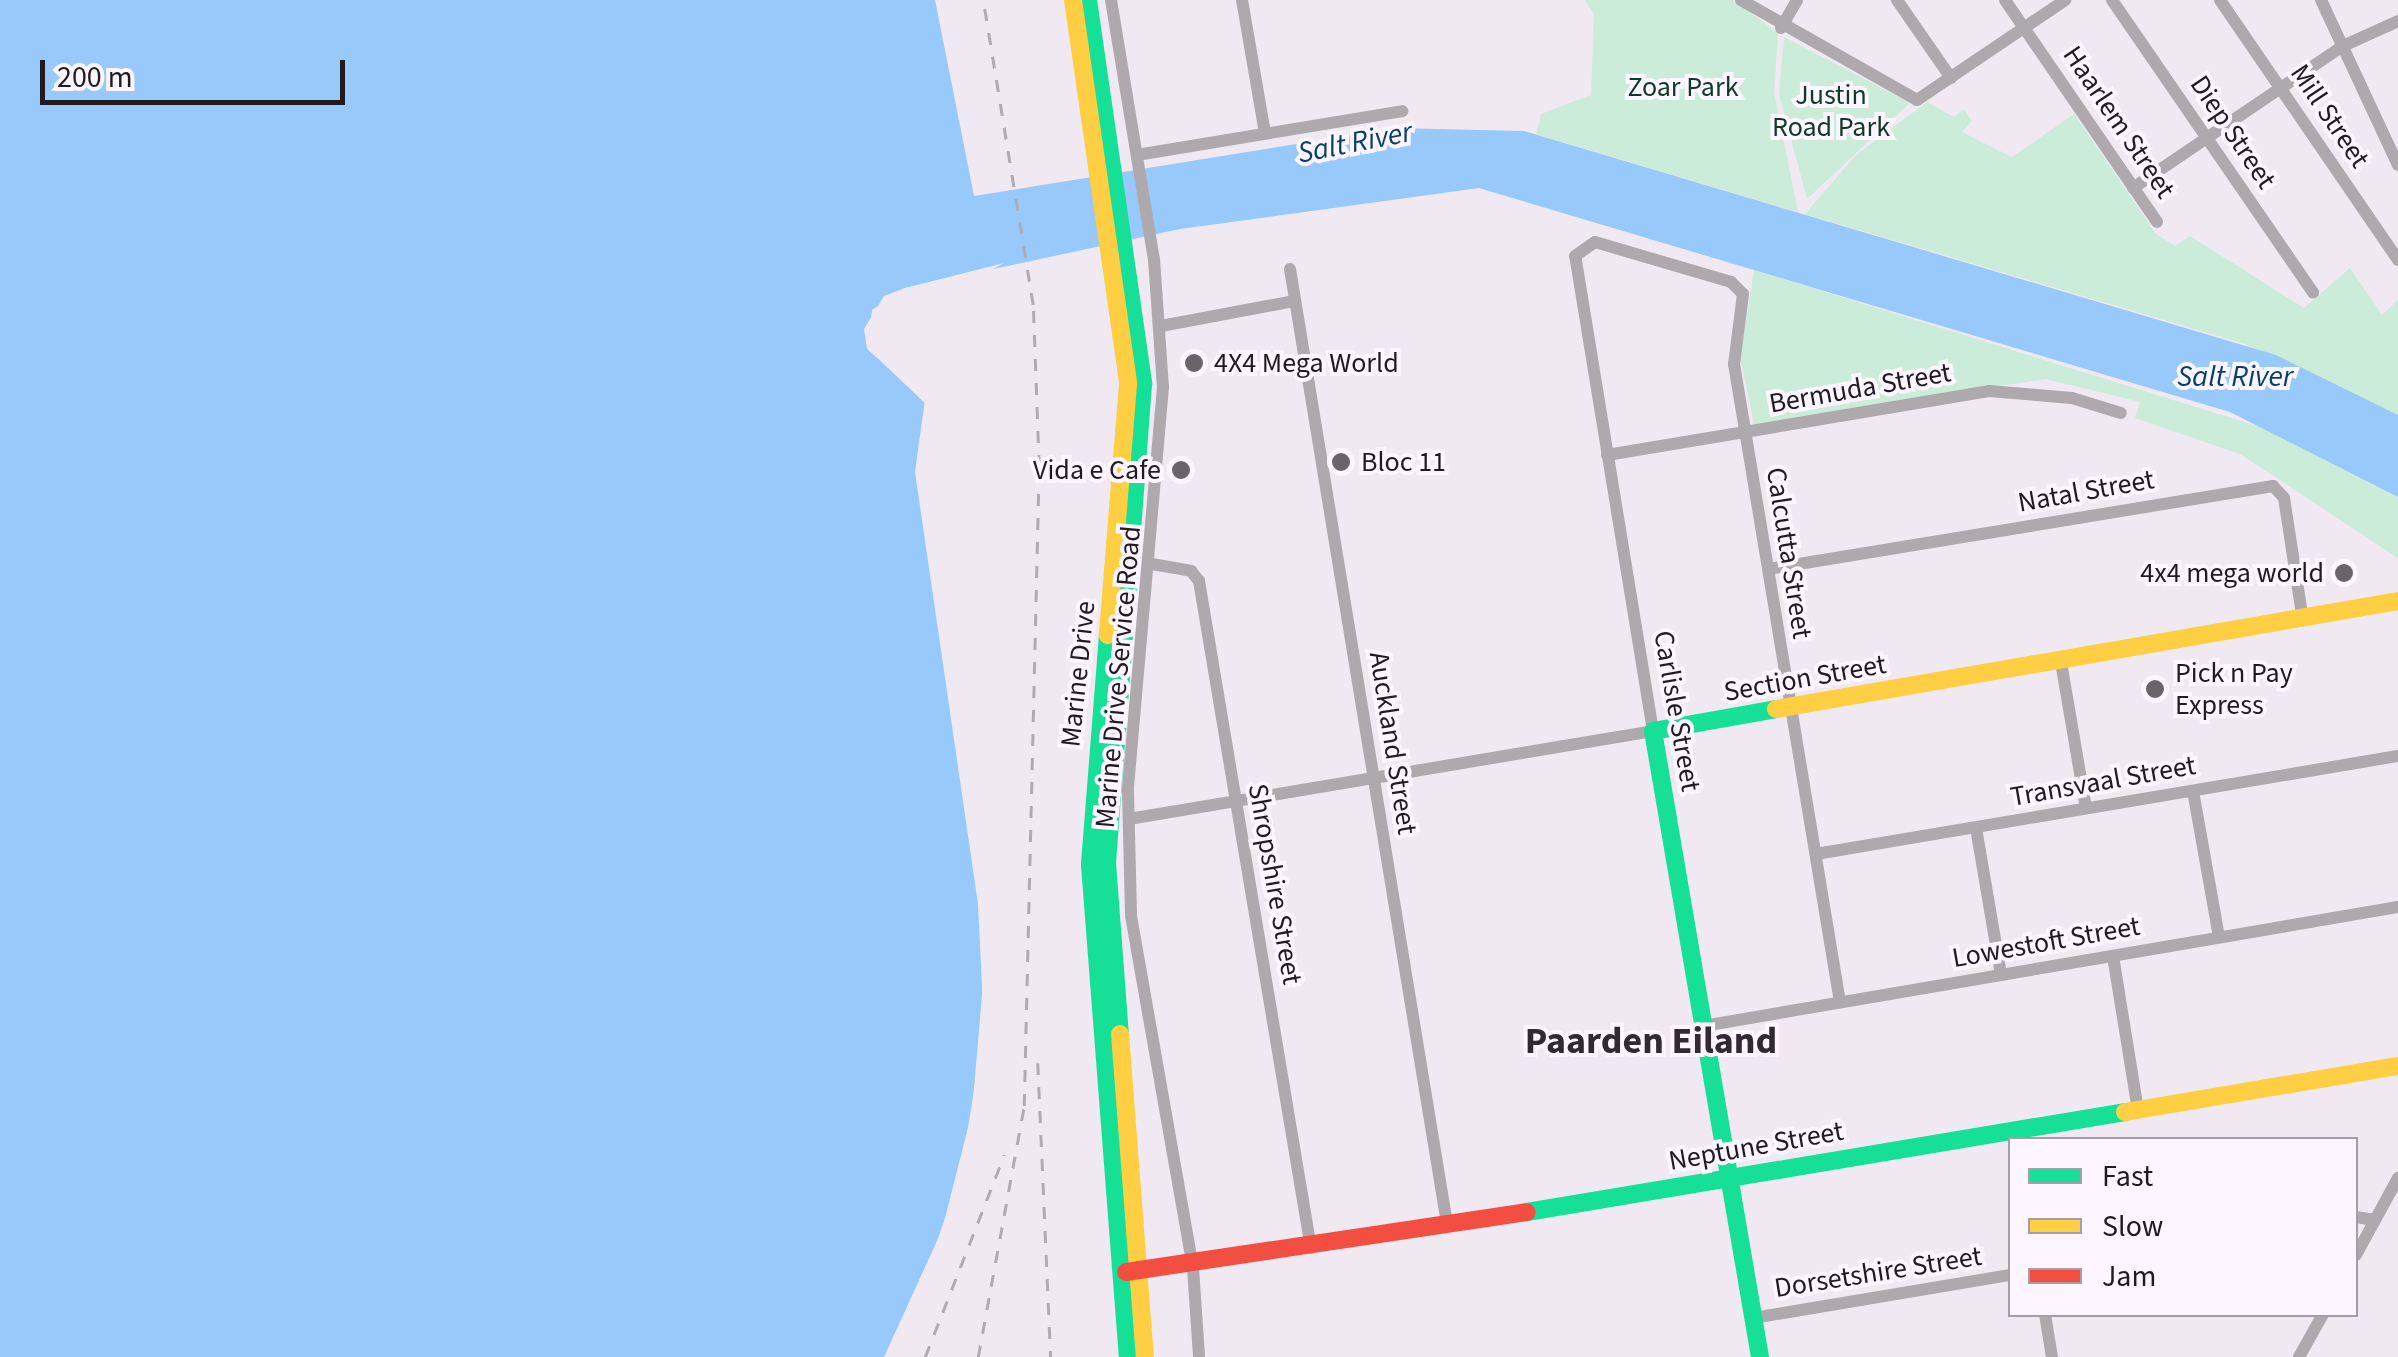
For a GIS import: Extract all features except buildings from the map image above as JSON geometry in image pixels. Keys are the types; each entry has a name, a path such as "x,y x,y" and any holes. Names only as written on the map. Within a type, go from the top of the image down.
{"street":[{"name":"Marine Drive","path":"1072,0 1125,264 1128,441 1090,865 1131,1272 1145,1357"},
{"name":"Marine Drive","path":"1088,0 1108,170"},
{"name":"Marine Drive Service Road","path":"1111,0 1162,326 1152,564 1128,819 1131,916 1193,1268 1200,1357"},
{"path":"1242,0 1265,133"},
{"path":"1741,0 1781,28 1918,100 2065,0"},
{"path":"1781,28 1798,0"},
{"path":"1897,0 1950,78"},
{"name":"Haarlem Street","path":"2005,0 2157,222"},
{"name":"Diep Street","path":"2112,0 2313,293"},
{"name":"Mill Street","path":"2220,0 2398,260"},
{"path":"2321,0 2398,165"},
{"path":"2133,188 2343,46 2398,21"},
{"path":"1138,160 1265,133 1402,111"},
{"name":"Carlisle Street","path":"1742,290 1596,242 1578,246 1653,731 1760,1357"},
{"name":"Auckland Street","path":"1290,270 1447,1224"},
{"name":"Calcutta Street","path":"1742,290 1733,356 1840,1002"},
{"path":"1162,326 1294,301"},
{"name":"Bermuda Street","path":"1608,455 1989,391 2072,398 2121,413"},
{"name":"Natal Street","path":"1768,570 2272,486 2284,498 2303,621"},
{"name":"Shropshire Street","path":"1152,564 1191,571 1199,582 1311,1248"},
{"name":"Section Street","path":"1128,819 2398,604"},
{"path":"2061,662 2086,808"},
{"name":"Transvaal Street","path":"1816,854 2398,756"},
{"path":"2193,791 2219,938"},
{"path":"1976,828 2001,974"},
{"name":"Lowestoft Street","path":"1702,1026 2398,907"},
{"path":"2113,956 2138,1110"},
{"name":"Neptune Street","path":"1131,1272 1193,1268 1728,1178 2013,1135 2398,1066"},
{"path":"2358,1251 2398,1178"},
{"path":"2358,1218 2375,1220"},
{"name":"Marine Drive","path":"1128,1357 1131,1272"},
{"name":"Dorsetshire Street","path":"1753,1318 2008,1275"},
{"path":"2045,1317 2052,1357"},
{"path":"2299,1357 2321,1317"}],"green space":[{"name":"Zoar Park","path":"1585,0 1733,0 1778,33 1774,92 1798,212 1536,134 1541,114 1591,95 1594,14"},
{"name":"Justin Road Park","path":"1784,37 1910,103 1807,199 1779,94"},
{"path":"1927,102 1954,117 1964,109 1972,121 1962,132 2012,157 2074,114 2156,234 2175,246 2190,236 2304,308 2350,268 2382,315 2398,300 2398,415 2245,344 1805,214 1856,155"},
{"path":"1754,270 2283,434 2398,497 2398,558 2240,454 2135,418 2140,402 2046,379 1754,424 1740,357"}],"water":[{"name":"Salt River","path":"0,0 935,0 974,196 1396,128 1524,131 2276,355 2398,415 2398,497 2230,412 1479,188 1180,229 905,288 884,296 864,329 867,349 925,399 915,472 978,904 984,1027 961,1172 917,1299 884,1357 0,1357"}],"pier":[{"path":"1004,263 970,282 906,292 876,312 871,346 929,395 929,407 867,348 872,310 905,288"},
{"path":"972,830 989,971 977,1113 965,1174 921,1301 884,1357 942,1230 972,1112 984,971"}],"railway":[{"path":"978,1357 1024,1106 1039,467 1033,305 983,0"},
{"path":"1038,1063 1051,1357"},
{"path":"925,1357 1004,1155"}],"traffic: fast":[{"path":"1088,0 1143,384 1107,863 1120,1034"},
{"path":"1108,635 1090,865 1128,1357"},
{"path":"1760,1357 1653,731 1776,709"},
{"path":"1527,1212 2125,1112"}],"traffic: slow":[{"path":"1073,0 1128,384 1108,635"},
{"path":"1776,709 2398,601"},
{"path":"1120,1034 1145,1357"},
{"path":"2125,1112 2398,1066"}],"traffic: jam":[{"path":"1126,1272 1527,1212"}],"place":[{"name":"4X4 Mega World","path":"1194,363"},
{"name":"Bloc 11","path":"1341,462"},
{"name":"Vida e Cafe","path":"1181,470"},
{"name":"4x4 mega world","path":"2344,573"},
{"name":"Pick n Pay Express","path":"2155,689"}],"district":[{"name":"Paarden Eiland","path":"1651,1042"}]}
